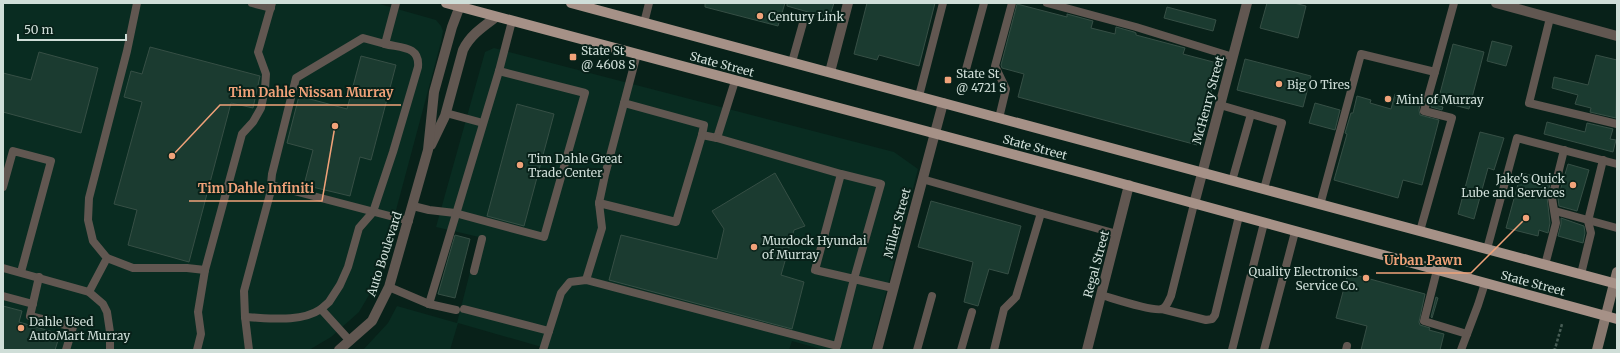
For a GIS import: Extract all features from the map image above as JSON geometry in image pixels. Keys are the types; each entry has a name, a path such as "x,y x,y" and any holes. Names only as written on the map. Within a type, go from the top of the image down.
{"main road":[{"name":"State Street","path":"446,3 460,5 496,17 1129,185 1295,232 1617,319"},
{"name":"State Street","path":"571,3 1616,284"}],"street":[{"path":"830,72 848,3"},
{"name":"McHenry Street","path":"1194,204 1247,3"},
{"path":"1496,3 1617,36"},
{"name":"Auto Boulevard","path":"339,350 372,321 389,288 428,150 434,92 452,27 460,5"},
{"name":"Auto Boulevard","path":"428,150 446,113 463,50 475,33 496,17"},
{"name":"Miller Street","path":"877,350 943,103"},
{"name":"Regal Street","path":"1087,350 1129,185"},
{"path":"1597,350 1605,316 1616,284 1617,272"}],"lane":[{"path":"137,3 127,52 90,198 88,220 93,241 107,258 133,268 187,268 205,270"},
{"path":"197,350 201,334 198,312 205,270 242,134 253,122 260,108 265,89 266,74 258,52 271,5 252,3"},
{"path":"385,44 396,3"},
{"path":"644,22 649,3"},
{"path":"918,96 943,3"},
{"path":"965,73 984,3"},
{"path":"999,118 1006,88 995,66 1012,3"},
{"path":"1047,3 1136,27 1233,57"},
{"path":"1420,231 1452,118 1424,111 1454,3"},
{"path":"1550,18 1529,103 1617,124"},
{"path":"429,304 455,213 499,71 512,21"},
{"path":"792,62 803,23"},
{"path":"245,317 280,319 312,315 329,302 340,285 348,267 359,228 374,212 393,152 418,62 415,53 411,50 363,38 296,78 244,291 245,317 249,350"},
{"path":"586,280 602,228 600,203 605,175 637,54"},
{"path":"1320,205 1361,54 1435,72"},
{"path":"413,206 455,213 544,237 585,93 499,71"},
{"path":"717,138 735,81"},
{"path":"600,203 676,222 702,135 704,125 624,103"},
{"path":"1220,105 1282,123 1264,190"},
{"path":"446,113 483,123"},
{"path":"1232,181 1251,114"},
{"path":"543,350 561,293 570,282 586,280 837,346 881,184 702,135"},
{"path":"1487,249 1517,138 1617,164"},
{"path":"1545,265 1557,227 1552,198 1564,150"},
{"path":"3,187 13,151 51,161 20,272"},
{"path":"1581,274 1586,240 1589,232 1588,221 1603,160"},
{"path":"841,174 815,270 893,288"},
{"path":"922,179 1117,234"},
{"path":"271,185 409,221"},
{"path":"1162,309 1166,306 1171,296 1194,204"},
{"path":"1555,211 1617,228"},
{"path":"994,350 1004,310 1016,297 1041,213"},
{"path":"1101,295 1152,309 1162,309 1206,320 1212,319 1215,315 1239,216"},
{"path":"1232,350 1264,223"},
{"path":"1264,350 1295,232"},
{"path":"474,271 482,238"},
{"path":"89,292 107,258"},
{"path":"3,268 89,292 103,304 107,312 110,332 110,350"},
{"path":"1437,270 1424,321 1467,334"},
{"path":"39,277 30,316 73,327 66,350"},
{"path":"1461,350 1485,283"},
{"path":"389,288 429,304 549,331"},
{"path":"3,296 33,304"},
{"path":"917,350 932,296"},
{"path":"321,309 350,341"},
{"path":"961,350 972,312"}],"path":[{"path":"1553,350 1555,349 1562,324"}],"shaded area":[{"path":"3,3 376,3 436,20 443,31 441,42 383,259 369,295 359,312 331,337 309,350 3,350"},
{"path":"494,48 894,152 918,169 871,350 824,350 792,341 789,350 552,350 458,323 450,350 363,350 388,323 397,306 457,323 479,237 436,227 485,52"}],"building":[{"name":"Century Link","path":"705,3 785,3 778,26 705,7"},
{"path":"787,3 834,3 829,18 787,6"},
{"path":"867,3 935,3 919,66 879,55 877,60 854,54"},
{"path":"1267,3 1294,3 1306,6 1298,38 1260,28"},
{"path":"1017,4 1067,17 1067,14 1093,21 1091,28 1115,34 1116,27 1134,32 1136,35 1185,48 1183,54 1217,63 1212,82 1214,82 1197,145 1018,97 1024,74 1002,68 1001,65"},
{"path":"1167,7 1216,20 1213,31 1164,18"},
{"path":"1492,41 1512,46 1506,66 1487,61"},
{"path":"1453,44 1484,52 1469,109 1438,101"},
{"path":"150,47 260,76 253,108 231,103 189,262 128,245 137,210 114,204 142,102 124,97 131,71 142,74"},
{"path":"39,52 98,68 81,133 3,112 3,73 31,80"},
{"path":"1596,55 1617,60 1616,118 1590,112 1591,108 1575,104 1578,95 1552,88 1554,77 1588,85"},
{"path":"361,56 396,65 371,160 360,157 350,196 304,185 313,150 287,143 299,96 347,109"},
{"path":"1245,59 1311,76 1303,107 1237,90"},
{"path":"1395,94 1421,101 1419,110 1420,115 1439,120 1422,185 1403,180 1398,198 1334,180 1347,134 1345,133 1351,113 1353,113 1357,96 1371,100 1370,103 1391,109"},
{"path":"1315,103 1340,110 1335,130 1309,123"},
{"name":"Tim Dahle Great Trade Center","path":"517,104 554,114 524,226 487,216"},
{"path":"1432,104 1443,107 1442,110 1431,107"},
{"path":"1547,122 1585,132 1587,123 1613,129 1610,139 1616,140 1613,152 1544,134"},
{"path":"1480,132 1504,138 1494,170 1488,168 1474,219 1458,214"},
{"name":"Jake's Quick Lube and Services","path":"1568,164 1589,170 1577,211 1559,206 1558,198"},
{"name":"Murdock Hyundai of Murray","path":"775,173 805,226 794,230 781,275 804,282 792,329 609,280 621,235 717,259 724,229 712,211"},
{"path":"1521,173 1551,180 1547,197 1550,223 1548,233 1539,230 1538,236 1506,228"},
{"path":"931,201 1021,226 1008,274 989,269 978,306 964,302 973,262 918,247"},
{"name":"Jake's Quick Lube and Services","path":"1561,218 1584,226 1585,233 1583,243 1558,236"},
{"path":"455,235 470,239 455,298 438,294"},
{"path":"1348,273 1425,294 1419,322 1420,325 1430,328 1429,330 1444,334 1440,350 1361,350 1367,326 1336,318"},
{"path":"1436,297 1438,298 1432,318 1431,317"},
{"name":"Dahle Used AutoMart Murray","path":"3,306 22,311 19,322 60,334 55,350 3,350"}],"place":[{"name":"Century Link","path":"760,16"},
{"name":"State St @ 4608 S","path":"573,57"},
{"name":"State St @ 4721 S","path":"948,80"},
{"name":"Big O Tires","path":"1279,84"},
{"name":"Mini of Murray","path":"1388,99"},
{"name":"Tim Dahle Infiniti","path":"335,126"},
{"name":"Tim Dahle Nissan Murray","path":"172,156"},
{"name":"Tim Dahle Great Trade Center","path":"520,165"},
{"name":"Jake's Quick Lube and Services","path":"1573,185"},
{"name":"Urban Pawn","path":"1526,218"},
{"name":"Murdock Hyundai of Murray","path":"754,247"},
{"name":"Quality Electronics Service Co.","path":"1366,278"},
{"name":"Dahle Used AutoMart Murray","path":"21,328"}]}
